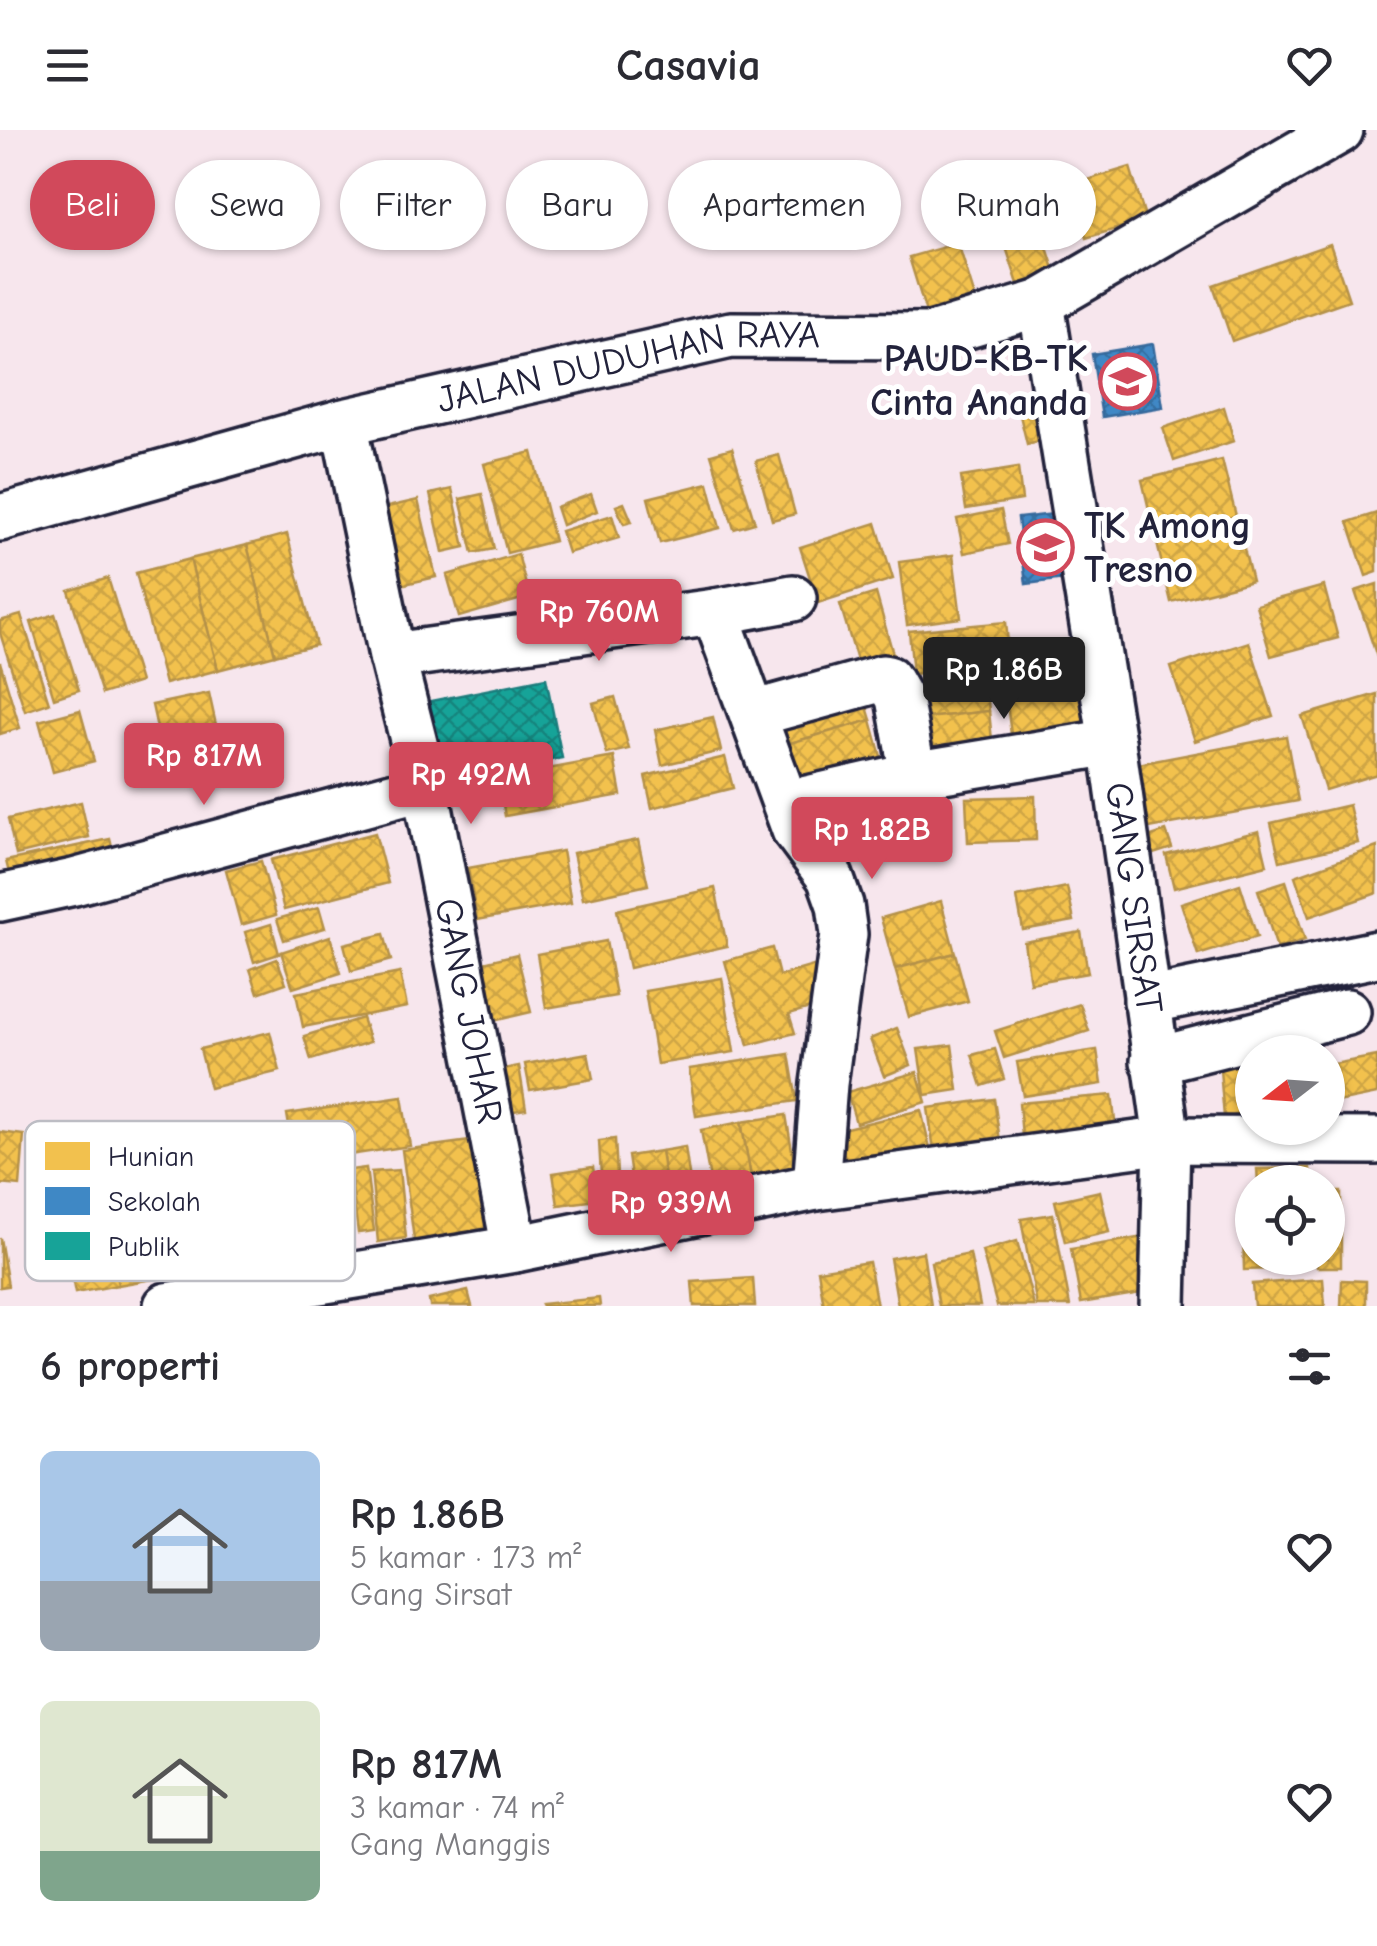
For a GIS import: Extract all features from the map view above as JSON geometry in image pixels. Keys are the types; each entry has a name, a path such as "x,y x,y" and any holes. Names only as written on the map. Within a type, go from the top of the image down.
{"street":[{"name":"JALAN DUDUHAN RAYA","path":"0,518 344,422 731,335 930,336 1042,303 1340,130"},
{"name":"GANG SIRSAT","path":"1042,303 1112,742 1167,1140 1163,1306"},
{"name":"GANG JOHAR","path":"344,422 392,656 425,787 516,1248"},
{"path":"392,656 793,598"},
{"path":"715,612 795,830 830,877 840,904 844,934 824,1084 816,1187"},
{"path":"754,714 888,679 898,698 913,775"},
{"path":"786,804 913,775 1112,742"},
{"path":"0,898 74,882 425,787"},
{"path":"1146,1002 1377,954"},
{"path":"1154,1060 1347,1012"},
{"path":"355,1275 516,1248 816,1187 1167,1140 1377,1141"},
{"path":"166,1306 317,1281"}],"building: Hunian":[{"path":"1130,167 1146,220 1096,235 1096,177"},
{"path":"1330,244 1349,300 1232,341 1213,285"},
{"path":"934,250 960,250 977,304 928,319 909,257"},
{"path":"1007,250 1048,250 1057,278 1020,290"},
{"path":"1050,390 1062,435 1027,444 1016,399"},
{"path":"1224,407 1234,441 1174,461 1163,428"},
{"path":"732,448 755,523 734,529 711,454"},
{"path":"532,452 554,541 507,553 484,464"},
{"path":"779,455 795,514 772,520 756,461"},
{"path":"1222,460 1236,516 1155,535 1142,480"},
{"path":"1018,468 1022,500 966,509 961,477"},
{"path":"708,483 720,528 660,543 648,498"},
{"path":"452,489 465,547 443,552 430,494"},
{"path":"482,494 494,549 473,553 460,499"},
{"path":"591,494 597,511 562,525 556,507"},
{"path":"418,500 436,577 396,586 379,509"},
{"path":"624,503 632,522 624,524 616,506"},
{"path":"1001,510 1008,544 964,553 957,519"},
{"path":"1377,513 1377,572 1366,576 1348,522"},
{"path":"612,515 619,538 568,553 561,531"},
{"path":"1236,516 1252,581 1171,602 1155,535"},
{"path":"876,523 893,579 818,603 800,547"},
{"path":"287,534 316,645 275,655 247,545"},
{"path":"247,545 275,655 218,670 190,559"},
{"path":"518,554 529,597 459,617 447,575"},
{"path":"953,555 961,618 907,625 899,562"},
{"path":"190,559 218,670 165,684 136,573"},
{"path":"108,578 140,682 102,694 69,591"},
{"path":"1377,584 1377,657 1355,591"},
{"path":"1324,586 1338,638 1271,656 1256,605"},
{"path":"876,593 893,654 858,664 840,604"},
{"path":"55,614 79,690 54,698 31,622"},
{"path":"21,615 49,703 25,711 0,633 0,621"},
{"path":"1006,622 1010,664 913,674 909,631"},
{"path":"1249,642 1273,716 1195,741 1171,667"},
{"path":"1090,654 1101,736 1013,749 1002,667"},
{"path":"0,662 20,728 0,734"},
{"path":"985,675 989,711 918,719 915,682"},
{"path":"861,687 871,720 776,747 767,713"},
{"path":"209,693 225,766 168,779 152,705"},
{"path":"1377,694 1377,774 1325,790 1302,716"},
{"path":"615,697 629,749 607,754 593,703"},
{"path":"80,710 94,761 53,772 39,721"},
{"path":"989,711 994,760 923,767 918,719"},
{"path":"713,717 721,751 662,765 655,730"},
{"path":"871,720 885,771 790,797 776,747"},
{"path":"1286,736 1298,801 1149,828 1138,764"},
{"path":"614,757 621,795 505,816 498,778"},
{"path":"725,757 733,788 652,808 645,776"},
{"path":"1035,796 1036,840 968,842 966,798"},
{"path":"81,802 89,837 16,855 8,819"},
{"path":"1349,805 1358,843 1280,861 1271,823"},
{"path":"1166,831 1172,848 1144,857 1139,840"},
{"path":"1259,831 1267,865 1174,888 1166,855"},
{"path":"375,833 388,883 284,910 271,860"},
{"path":"110,839 117,867 13,889 6,861"},
{"path":"638,840 648,885 583,899 573,853"},
{"path":"1377,847 1377,893 1309,917 1295,876"},
{"path":"562,851 571,903 477,920 468,868"},
{"path":"261,861 276,915 241,925 226,870"},
{"path":"1286,881 1305,940 1277,948 1258,890"},
{"path":"1240,884 1257,937 1198,955 1181,903"},
{"path":"1067,887 1074,921 1023,930 1017,897"},
{"path":"715,888 727,946 629,968 617,910"},
{"path":"941,901 955,953 895,969 881,918"},
{"path":"319,907 325,928 284,940 277,919"},
{"path":"271,924 279,954 254,962 245,932"},
{"path":"1081,932 1088,973 1030,983 1024,942"},
{"path":"384,934 391,960 351,971 344,944"},
{"path":"330,936 341,973 293,988 281,952"},
{"path":"606,941 616,996 546,1008 537,954"},
{"path":"772,948 779,976 820,964 831,1002 789,1014 795,1033 748,1045 725,961"},
{"path":"955,953 968,1001 909,1017 895,969"},
{"path":"517,954 531,1012 476,1025 463,967"},
{"path":"277,959 286,983 258,993 250,969"},
{"path":"400,973 407,1007 303,1027 296,993"},
{"path":"722,978 734,1052 657,1064 645,991"},
{"path":"1080,1004 1089,1031 1004,1058 995,1031"},
{"path":"362,1018 370,1042 311,1060 304,1036"},
{"path":"897,1028 911,1065 884,1076 870,1039"},
{"path":"270,1032 280,1071 210,1088 200,1049"},
{"path":"952,1045 958,1090 925,1095 918,1049"},
{"path":"995,1049 1004,1079 982,1086 972,1055"},
{"path":"1097,1050 1102,1084 1023,1096 1017,1062"},
{"path":"588,1053 593,1079 530,1090 525,1064"},
{"path":"789,1054 797,1101 696,1116 689,1069"},
{"path":"1377,1056 1377,1094 1345,1101 1345,1062"},
{"path":"1235,1057 1235,1128 1225,1129 1219,1058"},
{"path":"519,1066 526,1109 501,1113 493,1071"},
{"path":"917,1072 926,1102 856,1123 847,1092"},
{"path":"1112,1095 1117,1139 1023,1147 1019,1103"},
{"path":"402,1097 410,1146 355,1154 355,1121 288,1121 287,1114"},
{"path":"994,1099 1001,1148 935,1158 928,1108"},
{"path":"921,1110 931,1152 844,1173 834,1131"},
{"path":"786,1115 797,1180 753,1188 741,1122"},
{"path":"741,1122 753,1188 713,1196 701,1130"},
{"path":"0,1132 24,1135 20,1186 0,1184"},
{"path":"615,1139 619,1211 603,1212 599,1141"},
{"path":"478,1140 491,1236 415,1247 402,1150"},
{"path":"685,1147 694,1209 670,1212 661,1151"},
{"path":"661,1151 670,1212 637,1217 628,1156"},
{"path":"593,1167 598,1200 558,1205 553,1173"},
{"path":"366,1168 374,1231 358,1233 355,1169"},
{"path":"399,1170 406,1238 378,1242 371,1172"},
{"path":"1100,1191 1109,1232 1065,1242 1055,1201"},
{"path":"1053,1214 1070,1306 1037,1306 1021,1219"},
{"path":"1144,1237 1153,1291 1081,1303 1071,1249"},
{"path":"0,1238 8,1286 0,1287"},
{"path":"1017,1241 1034,1306 997,1306 982,1251"},
{"path":"923,1252 931,1306 898,1306 890,1258"},
{"path":"970,1254 980,1306 939,1306 931,1262"},
{"path":"869,1262 877,1306 824,1306 818,1270"},
{"path":"753,1278 755,1306 694,1306 692,1282"},
{"path":"1323,1279 1325,1306 1254,1306 1252,1284"},
{"path":"1342,1280 1366,1281 1366,1306 1341,1306"},
{"path":"73,1281 117,1281 118,1285 75,1293"},
{"path":"468,1291 472,1306 430,1306 429,1300"},
{"path":"599,1298 600,1306 541,1304"}],"building: Sekolah":[{"name":"PAUD-KB-TK Cinta Ananda","path":"1153,344 1163,407 1102,417 1092,354"},
{"name":"TK Among Tresno","path":"1064,513 1072,578 1026,584 1018,518"}],"building: Publik":[{"path":"546,678 562,758 437,782 421,703"}],"place":[{"name":"PAUD-KB-TK Cinta Ananda","path":"1127,381"},
{"name":"TK Among Tresno","path":"1045,548"}]}
